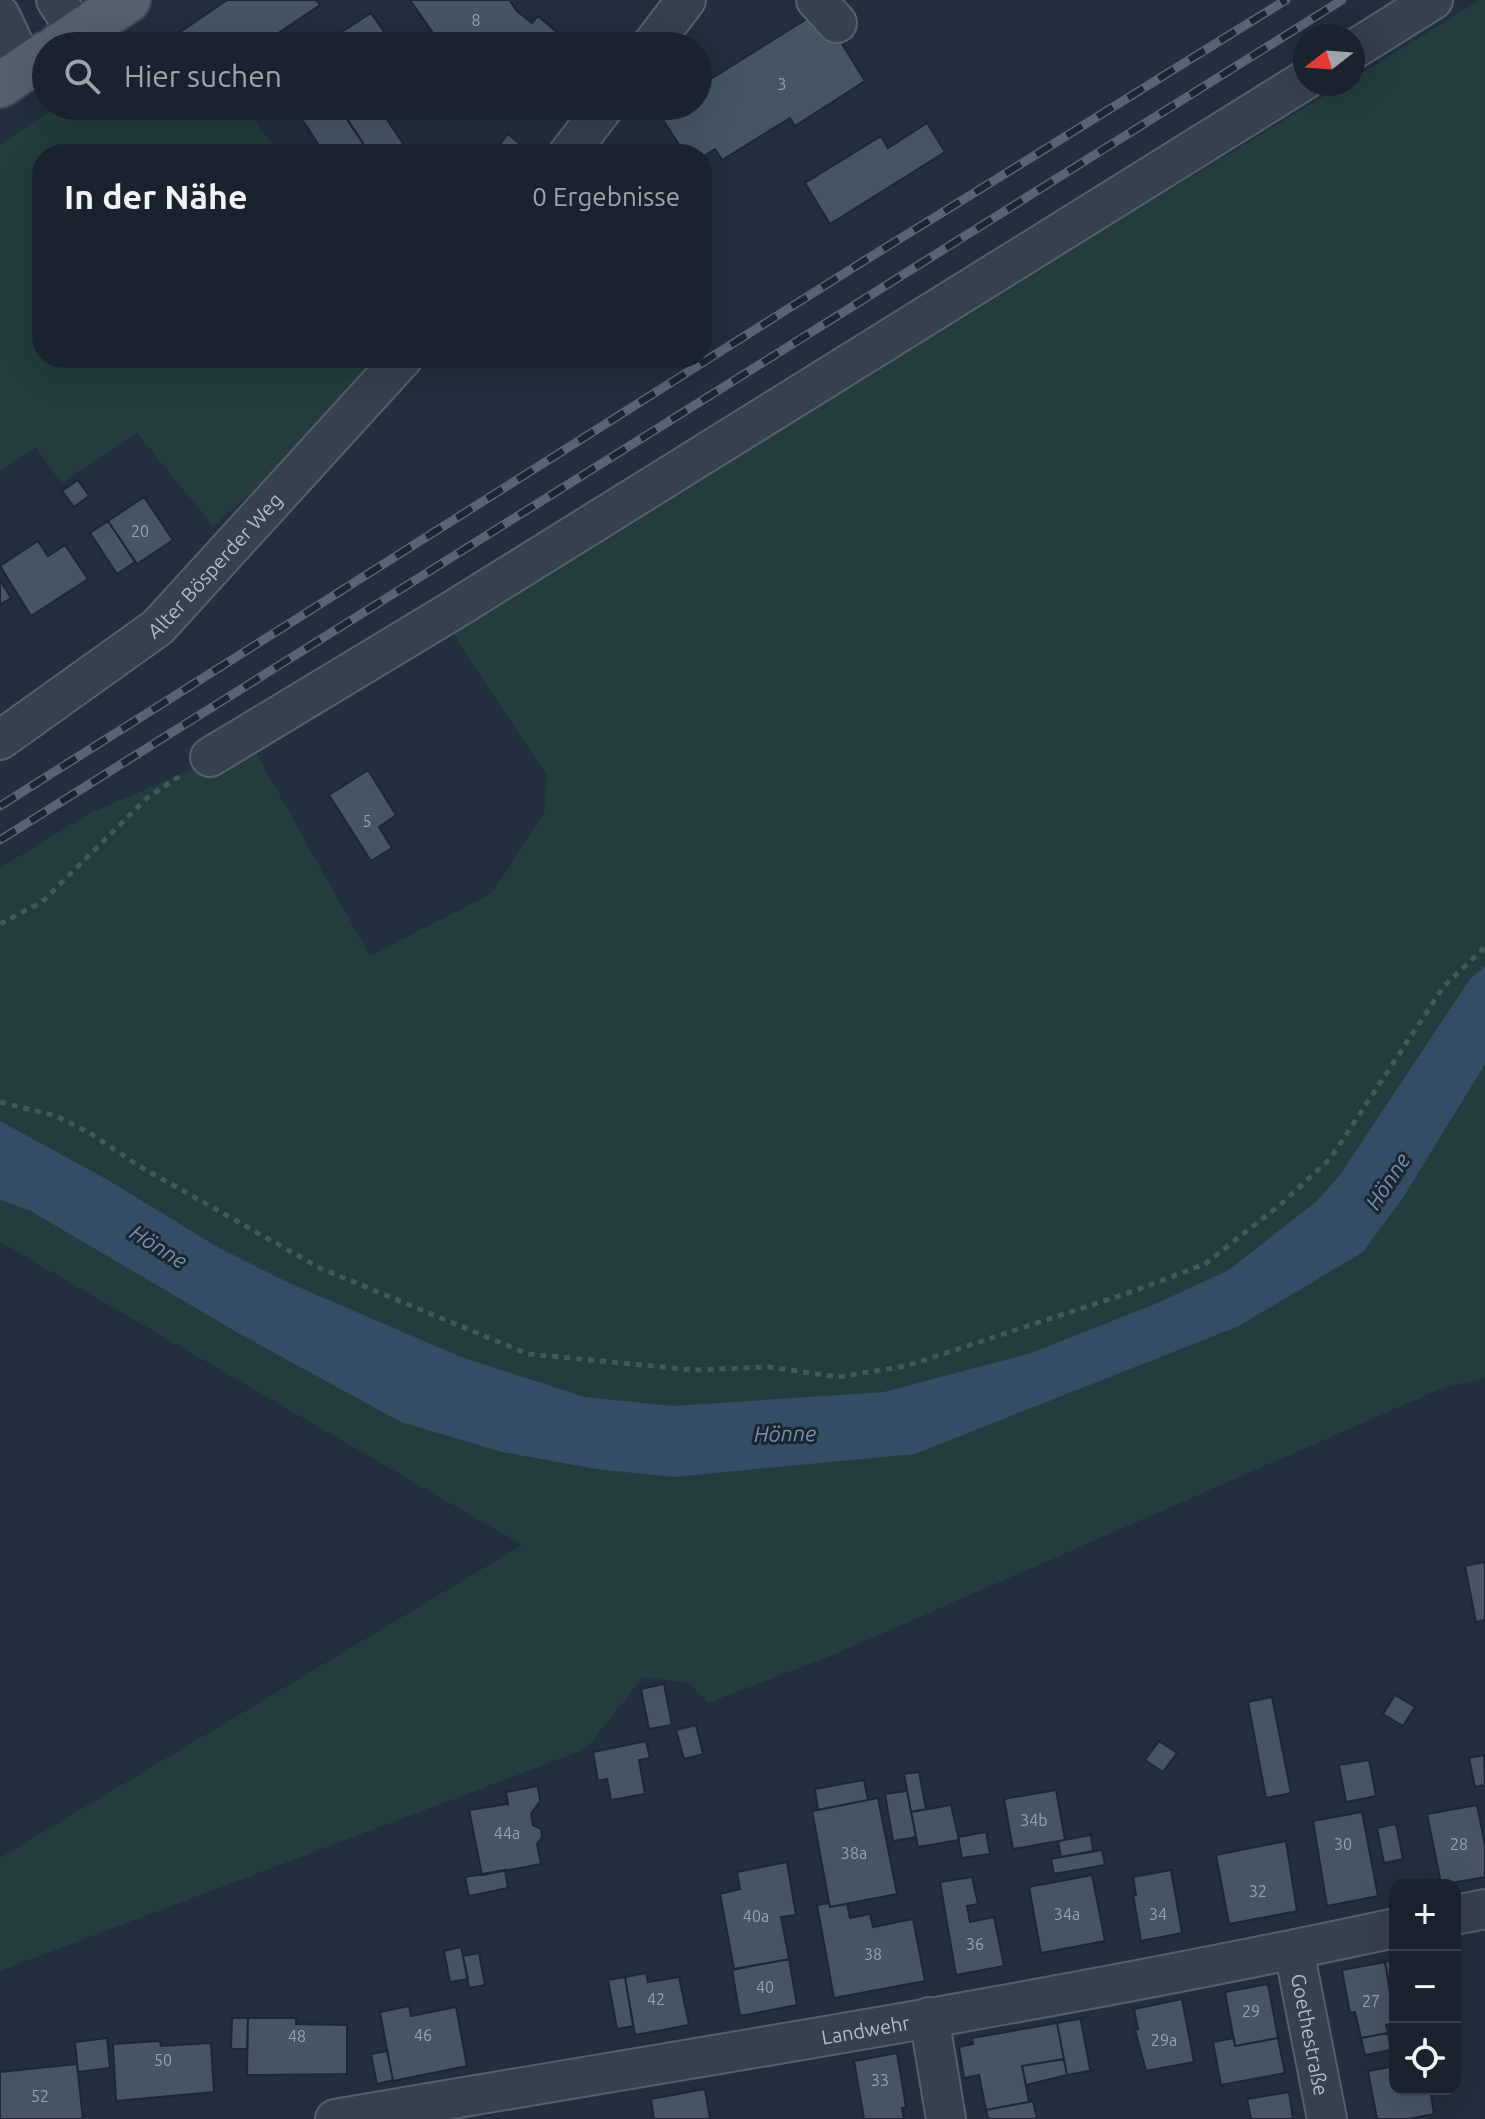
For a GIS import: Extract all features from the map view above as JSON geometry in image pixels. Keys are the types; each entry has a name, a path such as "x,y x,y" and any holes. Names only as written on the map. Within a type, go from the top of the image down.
{"main road":[{"path":"72,32 128,0"}],"street":[{"path":"662,32 686,0"},
{"path":"1365,42 1433,0"},
{"path":"0,15 32,39"},
{"path":"210,757 455,609 1293,87"},
{"path":"576,144 594,120"},
{"name":"Alter Bösperder Weg","path":"0,740 158,627 394,368"},
{"path":"1461,1914 1485,1909"},
{"name":"Landwehr","path":"335,2119 929,2017 1294,1950 1389,1929"},
{"name":"Goethestraße","path":"1294,1950 1327,2119"},
{"path":"929,2017 946,2119"}],"path":[{"path":"0,924 42,902 148,797 210,757"},
{"path":"0,1102 56,1116 90,1133 139,1166 320,1268 528,1354 694,1370 769,1367 838,1377 906,1366 1134,1291 1205,1264 1281,1204 1330,1159 1444,986 1485,947"}],"green space":[{"path":"1480,0 1485,0 1485,1379 1445,1387 831,1656 708,1703 690,1683 643,1677 586,1749 0,1971 0,1858 522,1545 0,1242 0,868 88,814 251,744 370,956 492,893 544,814 547,776 448,626 1324,96 1365,96 1365,72"},
{"path":"37,120 254,120 272,144 32,144 32,368 376,368 310,442 213,526 137,433 61,483 36,448 0,471 0,144"}],"water":[{"name":"Hönne","path":"1485,966 1485,1064 1404,1196 1363,1252 1239,1326 915,1454 673,1477 596,1469 502,1452 401,1422 240,1334 29,1210 0,1200 0,1121 106,1179 221,1249 289,1283 461,1357 585,1397 673,1406 884,1392 1031,1353 1155,1304 1229,1270 1317,1201 1340,1175 1470,979"}],"building":[{"path":"227,0 316,0 320,5 280,32 180,32"},
{"path":"410,0 509,0 532,23 538,16 557,32 432,32"},
{"path":"821,10 865,81 795,126 790,118 722,160 715,149 712,151 712,144 679,144 663,120 712,120 712,78"},
{"path":"371,13 384,32 342,32"},
{"path":"302,120 347,120 363,144 318,144"},
{"path":"348,120 387,120 403,144 364,144"},
{"path":"927,123 945,152 830,224 805,183 881,136 888,148"},
{"path":"508,134 520,144 500,144"},
{"path":"78,480 89,496 74,507 62,491"},
{"path":"144,497 173,540 137,564 108,521"},
{"path":"108,521 135,562 117,574 90,533"},
{"path":"38,541 48,556 65,545 88,579 31,616 0,566"},
{"path":"0,580 11,598 0,605"},
{"path":"368,770 396,815 379,827 392,848 371,861 329,795"},
{"path":"1485,1562 1485,1620 1476,1622 1465,1566"},
{"path":"664,1684 672,1725 649,1729 641,1689"},
{"path":"1395,1695 1415,1707 1403,1726 1383,1714"},
{"path":"1272,1697 1291,1793 1266,1798 1248,1702"},
{"path":"696,1725 703,1754 684,1759 676,1730"},
{"path":"646,1741 650,1758 639,1760 645,1794 611,1800 607,1779 598,1781 593,1752"},
{"path":"1159,1741 1177,1753 1163,1772 1145,1760"},
{"path":"1484,1755 1485,1785 1475,1787 1469,1758"},
{"path":"1369,1760 1376,1796 1346,1802 1339,1765"},
{"path":"919,1772 926,1809 911,1812 904,1774"},
{"path":"864,1780 868,1800 818,1810 815,1789"},
{"path":"538,1786 540,1801 531,1814 533,1825 541,1829 542,1837 537,1844 541,1864 482,1875 469,1810 508,1804 506,1792"},
{"path":"1056,1790 1065,1840 1013,1849 1004,1799"},
{"path":"907,1791 916,1837 893,1841 885,1794"},
{"path":"878,1798 897,1894 830,1907 812,1811"},
{"path":"951,1805 959,1840 918,1847 911,1812"},
{"path":"1477,1805 1485,1845 1485,1877 1461,1881 1440,1879 1427,1814"},
{"path":"1362,1812 1378,1896 1327,1906 1313,1821"},
{"path":"1396,1824 1403,1859 1384,1863 1377,1828"},
{"path":"986,1832 990,1854 962,1858 958,1837"},
{"path":"1091,1835 1093,1851 1061,1857 1058,1841"},
{"path":"1286,1841 1297,1911 1229,1924 1216,1855"},
{"path":"1102,1850 1105,1865 1054,1874 1051,1859"},
{"path":"787,1862 796,1915 781,1917 789,1959 734,1969 720,1894 740,1889 737,1872"},
{"path":"505,1870 508,1888 469,1896 465,1877"},
{"path":"1171,1870 1182,1933 1141,1941 1133,1877"},
{"path":"1092,1875 1105,1941 1041,1953 1029,1887"},
{"path":"972,1877 978,1904 967,1906 970,1922 994,1917 1004,1966 956,1975 940,1882"},
{"path":"829,1903 830,1907 847,1904 850,1918 870,1914 873,1927 913,1919 925,1981 834,1998 817,1905"},
{"path":"461,1947 468,1979 450,1982 444,1951"},
{"path":"479,1953 485,1985 469,1988 463,1956"},
{"path":"789,1959 797,2005 740,2016 732,1970"},
{"path":"1389,1961 1389,1981 1385,1962"},
{"path":"1385,1962 1389,1986 1388,2033 1361,2038 1355,2012 1350,2013 1342,1970"},
{"path":"646,1973 648,1982 679,1977 689,2025 635,2035 625,1977"},
{"path":"625,1977 633,2026 617,2029 608,1980"},
{"path":"1268,1984 1278,2038 1235,2046 1225,1992"},
{"path":"1182,1999 1194,2062 1146,2071 1135,2030 1138,2029 1134,2009"},
{"path":"409,2006 411,2016 456,2007 467,2066 393,2081 380,2012"},
{"path":"232,2018 248,2018 247,2049 231,2049"},
{"path":"248,2018 296,2018 296,2024 347,2025 347,2074 247,2075"},
{"path":"1084,2018 1081,2021 1090,2069 1094,2070 1067,2075 1057,2023"},
{"path":"1057,2023 1064,2059 1022,2066 1029,2102 986,2110 979,2075 964,2078 959,2047 973,2044 972,2038"},
{"path":"1388,2033 1389,2050 1365,2055 1361,2038"},
{"path":"107,2038 110,2068 78,2072 75,2042"},
{"path":"1234,2038 1235,2046 1278,2038 1285,2073 1221,2085 1213,2042"},
{"path":"160,2041 161,2046 211,2043 214,2092 116,2101 113,2044"},
{"path":"387,2051 393,2080 377,2084 371,2054"},
{"path":"897,2053 906,2107 902,2108 904,2119 864,2119 854,2061"},
{"path":"1064,2059 1067,2075 1026,2085 1022,2066"},
{"path":"77,2064 83,2119 0,2119 0,2072"},
{"path":"1389,2067 1389,2095 1431,2095 1434,2114 1408,2119 1377,2119 1368,2071"},
{"path":"705,2089 710,2119 654,2119 651,2099"},
{"path":"1289,2092 1293,2119 1251,2119 1247,2099"},
{"path":"1033,2101 1037,2119 988,2119 986,2110"}],"railway":[{"path":"712,357 1286,0"},
{"path":"0,840 1342,0"},
{"path":"0,806 694,368"}]}
